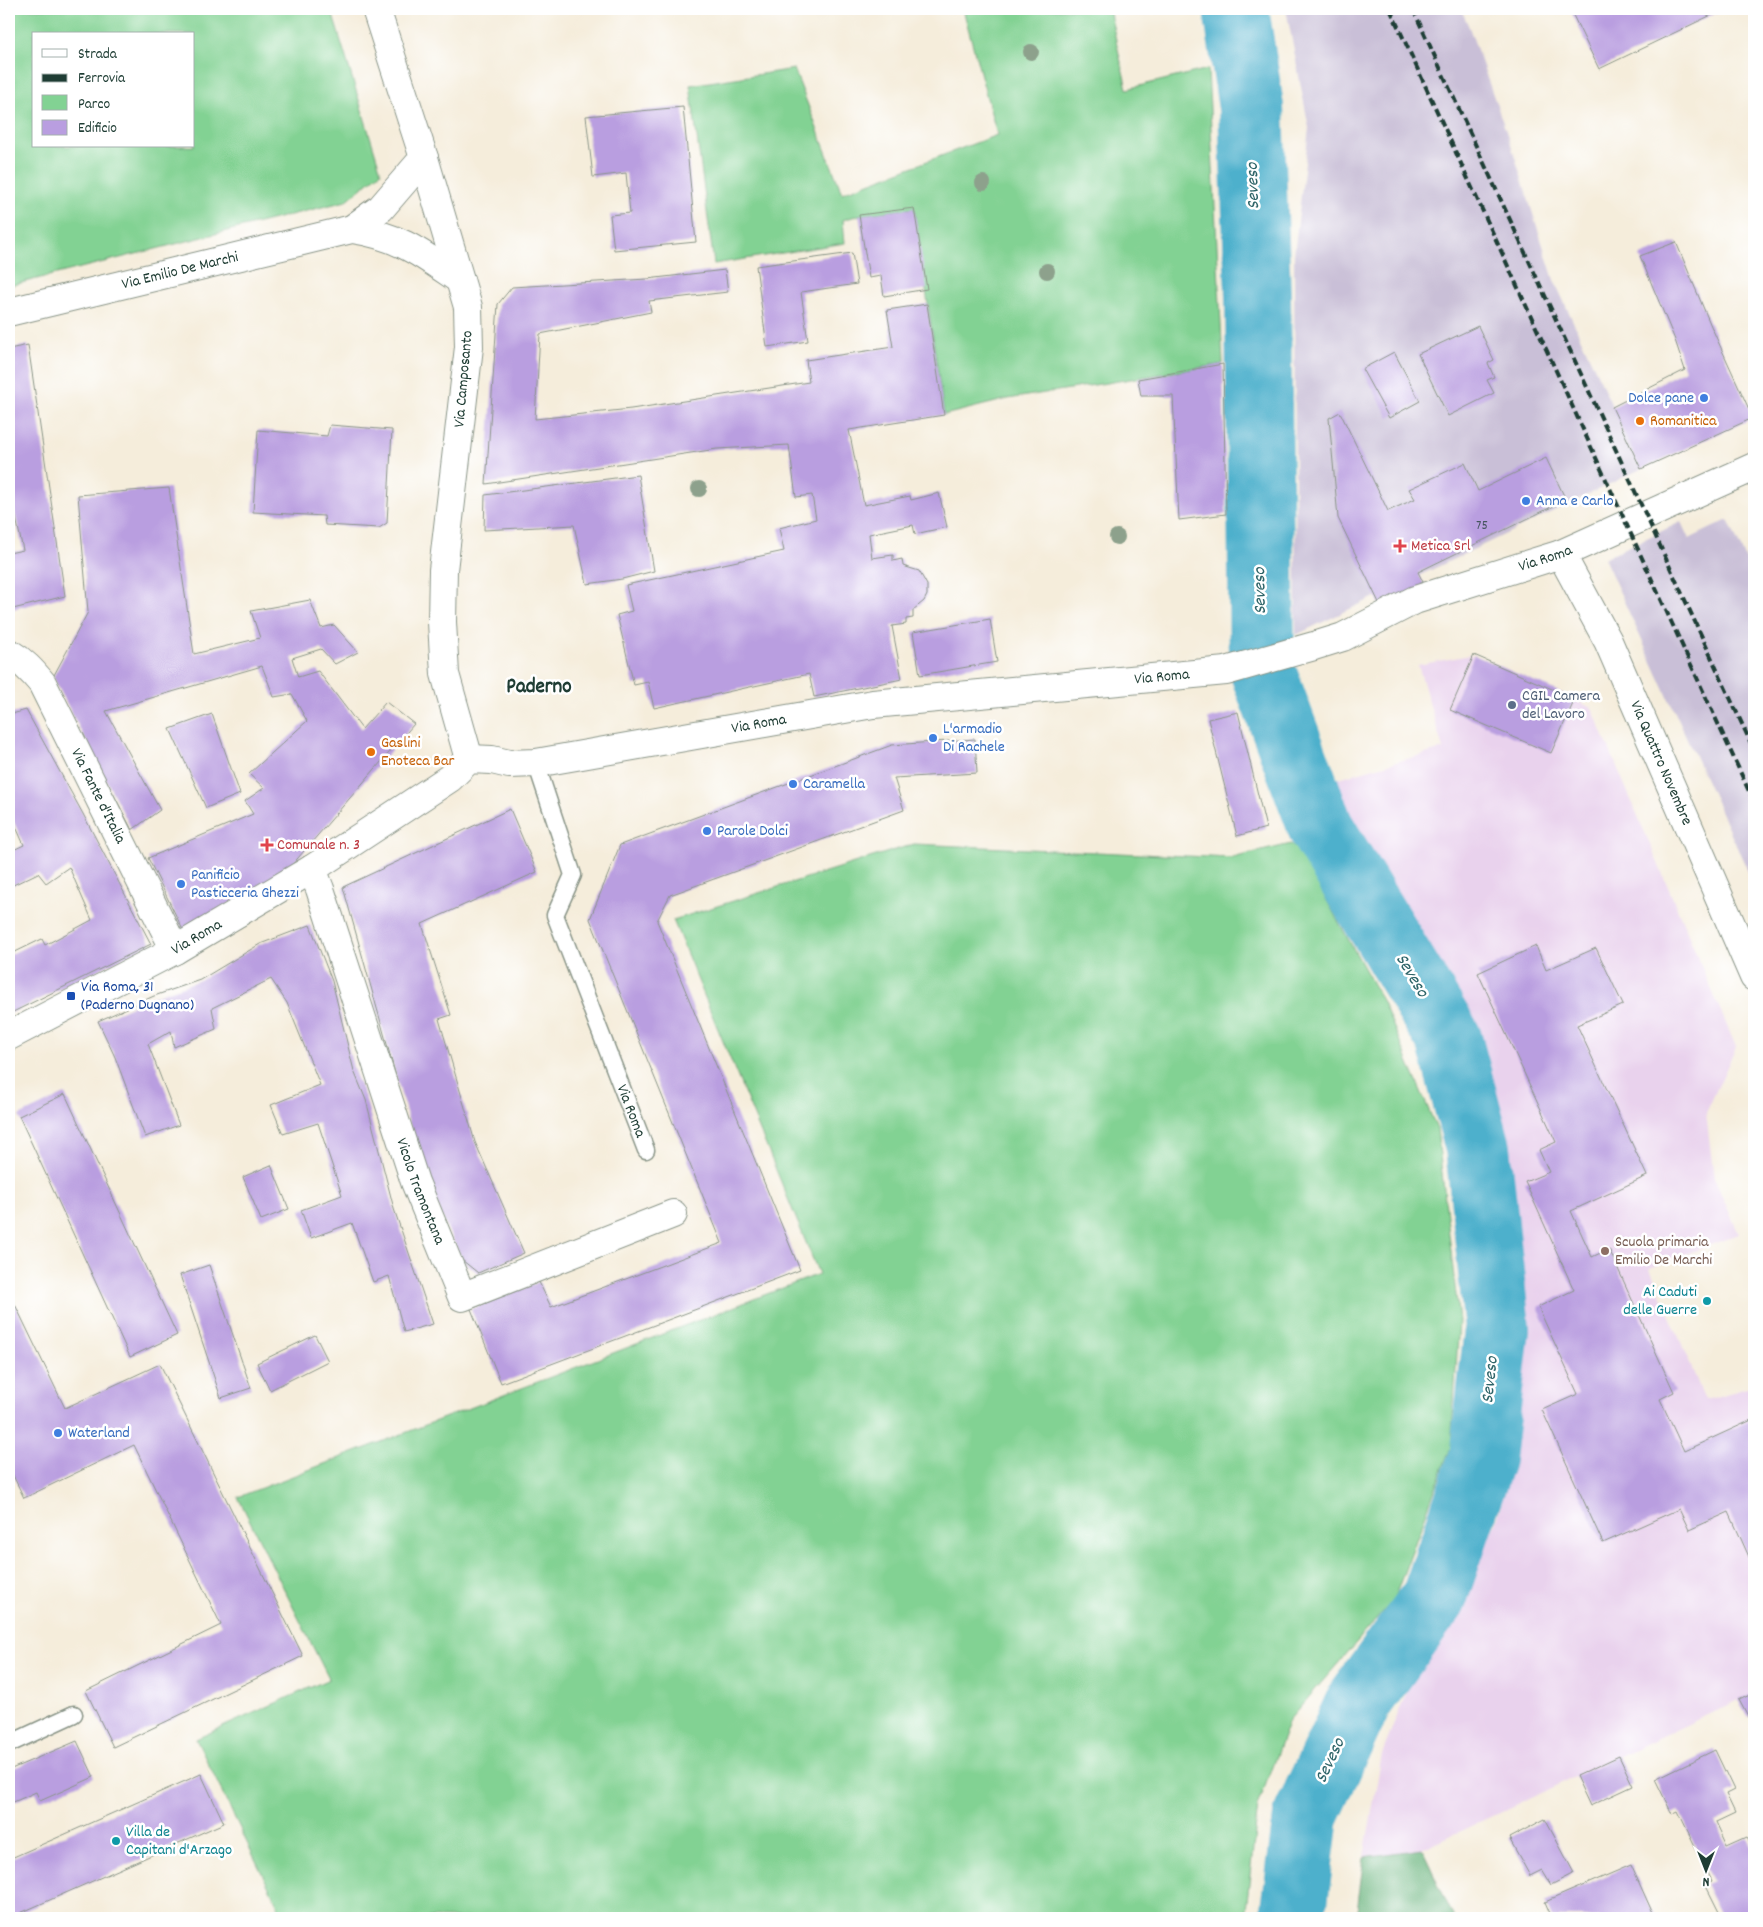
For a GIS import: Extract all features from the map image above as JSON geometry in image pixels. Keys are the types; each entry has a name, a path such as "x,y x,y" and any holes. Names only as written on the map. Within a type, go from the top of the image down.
{"street":[{"name":"Via Camposanto","path":"376,9 424,158 468,307 469,347 443,570 443,648 446,674 469,759"},
{"name":"Via Emilio De Marchi","path":"352,229 381,208 424,158"},
{"name":"Via Emilio De Marchi","path":"9,312 352,229 376,232 406,244 460,280"},
{"name":"Via Roma","path":"9,1036 175,950 312,869 450,778 469,759 492,760 509,764 536,763 873,704 1226,671 1343,637 1415,600 1561,554 1754,468"},
{"name":"Via Quattro Novembre","path":"1561,554 1608,641 1754,977"},
{"name":"Via Fante d'Italia","path":"9,653 18,658 31,670 42,684 175,950"},
{"name":"Vicolo Tramontana","path":"312,869 415,1182 462,1297 673,1214"}],"lane":[{"name":"Via Roma","path":"536,763 573,875 555,915 646,1150"},
{"path":"9,1744 74,1714"}],"shaded area":[{"path":"1286,9 1461,9 1513,151 1554,280 1641,469 1296,635 1294,255 1309,128"},
{"path":"1728,520 1754,577 1754,884 1604,558 1681,522 1689,539"},
{"name":"Scuola primaria Emilio De Marchi","path":"1470,655 1592,708 1736,1047 1706,1113 1714,1178 1739,1234 1650,1268 1705,1400 1754,1386 1754,1693 1422,1849 1364,1857 1382,1754 1409,1686 1497,1521 1515,1448 1520,1327 1514,1207 1494,1099 1477,1036 1430,954 1380,875 1328,781 1443,749 1418,665"}],"green space":[{"path":"9,9 331,9 381,172 346,201 9,286"},
{"path":"963,9 1109,9 1127,89 1208,69 1223,364 1008,399 944,415 914,208 859,215 843,220 845,243 714,264 690,85 794,69 842,193 997,135"},
{"path":"914,844 1232,858 1291,844 1300,852 1383,1002 1437,1129 1459,1321 1451,1447 1394,1599 1289,1720 1258,1806 1245,1918 284,1918 196,1739 329,1679 238,1497 819,1274 673,920"},
{"path":"1422,1849 1454,1918 1356,1918 1364,1857"}],"building":[{"path":"1570,9 1724,9 1599,69"},
{"path":"683,107 696,242 614,250 610,215 630,213 626,173 593,177 586,116"},
{"path":"914,208 927,289 884,296 881,276 869,278 859,215"},
{"path":"1676,242 1711,326 1753,418 1641,469 1612,407 1685,370 1675,340 1640,256"},
{"path":"852,253 857,284 801,292 808,341 767,347 756,266"},
{"path":"725,270 728,292 649,301 651,312 540,334 535,419 631,409 809,382 806,360 893,347 887,310 927,304 944,415 849,430 864,505 910,496 911,500 939,493 947,527 915,534 913,525 869,534 872,558 893,555 893,561 902,559 903,566 919,571 927,585 927,595 924,601 913,610 913,618 906,619 906,624 892,626 902,679 814,697 809,674 654,708 648,682 634,685 617,615 632,611 626,585 784,551 779,528 816,519 812,495 796,497 789,445 717,449 486,484 498,304 512,287 647,279"},
{"path":"1478,326 1494,360 1488,363 1494,377 1487,380 1494,393 1448,416 1418,354"},
{"path":"28,345 65,596 9,610 9,553 23,550 9,486 9,349"},
{"path":"1394,352 1420,401 1389,418 1362,369"},
{"path":"1223,364 1226,514 1179,520 1173,396 1141,396 1138,379"},
{"path":"1340,412 1388,511 1415,499 1409,489 1465,463 1478,491 1546,458 1566,500 1418,572 1426,588 1382,609 1338,518 1329,418"},
{"path":"330,425 392,430 387,523 379,528 325,525 324,516 253,512 258,430 327,436"},
{"path":"638,475 654,571 622,579 587,584 574,525 484,530 485,495"},
{"path":"169,488 194,654 260,638 251,611 310,600 321,628 334,625 358,652 335,664 321,649 292,658 298,677 318,671 362,729 386,702 414,724 285,873 183,930 148,858 253,814 245,801 264,788 249,774 307,721 292,694 274,697 262,666 106,711 160,810 132,830 53,677 88,612 78,495"},
{"path":"990,619 997,662 920,675 913,632"},
{"name":"CGIL Camera del Lavoro","path":"1474,655 1575,699 1551,753 1450,710"},
{"path":"26,710 151,944 9,1014 9,955 42,939 45,945 92,920 69,867 46,883 38,873 9,887 9,852 24,845 9,811 9,713 12,714"},
{"path":"1238,712 1266,828 1237,836 1208,719"},
{"path":"212,714 240,794 206,808 170,729"},
{"path":"975,739 977,773 894,778 904,810 670,895 657,921 800,1270 501,1383 471,1309 539,1282 551,1307 722,1243 590,919 620,845 892,745"},
{"path":"510,809 537,872 422,924 451,1015 439,1019 475,1142 524,1253 478,1273 462,1260 425,1180 343,887"},
{"path":"1754,865 1754,884 1747,868"},
{"path":"310,925 332,981 354,1071 366,1100 394,1209 433,1324 404,1332 389,1276 373,1282 352,1223 311,1238 301,1210 342,1195 318,1123 283,1134 271,1105 320,1085 287,1003 271,979 212,1008 216,1029 174,1047 171,1031 148,1044 179,1125 145,1137 115,1057 98,1021 154,996 200,980 260,944"},
{"path":"1536,946 1546,970 1596,948 1623,1005 1577,1025 1647,1176 1571,1211 1592,1257 1609,1249 1674,1392 1660,1399 1684,1451 1754,1419 1754,1568 1729,1512 1689,1530 1679,1509 1603,1543 1542,1410 1578,1394 1538,1307 1574,1290 1525,1182 1549,1172 1539,1150 1556,1142 1478,973"},
{"path":"65,1094 177,1335 130,1357 19,1116"},
{"path":"271,1165 289,1209 261,1220 243,1177"},
{"path":"209,1265 251,1388 221,1398 180,1275"},
{"path":"9,1292 65,1408 160,1364 303,1656 113,1747 86,1691 221,1625 134,1445 24,1498 9,1467 9,1436 11,1434 9,1430"},
{"path":"315,1335 328,1361 270,1390 257,1363"},
{"path":"1754,1693 1754,1714 1748,1717 1739,1700"},
{"path":"77,1741 94,1777 40,1801 36,1792 9,1804 9,1770"},
{"path":"1715,1750 1734,1790 1726,1794 1735,1813 1716,1822 1727,1846 1747,1837 1754,1853 1754,1910 1737,1918 1722,1918 1705,1884 1712,1881 1678,1811 1672,1814 1655,1779"},
{"path":"1619,1756 1633,1786 1590,1806 1576,1776"},
{"name":"Villa de Capitani d'Arzago","path":"201,1774 224,1823 9,1918 9,1859"},
{"path":"1545,1819 1574,1873 1551,1885 1542,1870 1530,1876 1509,1838"},
{"path":"1631,1865 1655,1918 1552,1918 1545,1902"}],"waterway":[{"name":"Seveso","path":"1236,9 1251,107 1258,294 1262,669 1321,828 1449,1039 1478,1148 1497,1329 1482,1458 1434,1598 1359,1701 1306,1816 1293,1918"}],"railway":[{"path":"1390,9 1754,802"},
{"path":"1413,9 1754,750"}],"place":[{"name":"Dolce pane","path":"1704,398"},
{"name":"Romanitica","path":"1640,421"},
{"name":"Anna e Carlo","path":"1526,501"},
{"name":"Metica Srl","path":"1400,546"},
{"name":"CGIL Camera del Lavoro","path":"1512,705"},
{"name":"L'armadio Di Rachele","path":"933,738"},
{"name":"Gaslini Enoteca Bar","path":"371,752"},
{"name":"Caramella","path":"793,784"},
{"name":"Parole Dolci","path":"707,831"},
{"name":"Comunale n. 3","path":"267,845"},
{"name":"Panificio Pasticceria Ghezzi","path":"181,884"},
{"name":"Via Roma, 31 (Paderno Dugnano)","path":"71,996"},
{"name":"Scuola primaria Emilio De Marchi","path":"1605,1251"},
{"name":"Ai Caduti delle Guerre","path":"1707,1301"},
{"name":"Waterland","path":"58,1433"},
{"name":"Villa de Capitani d'Arzago","path":"116,1841"}],"district":[{"name":"Paderno","path":"539,688"}]}
